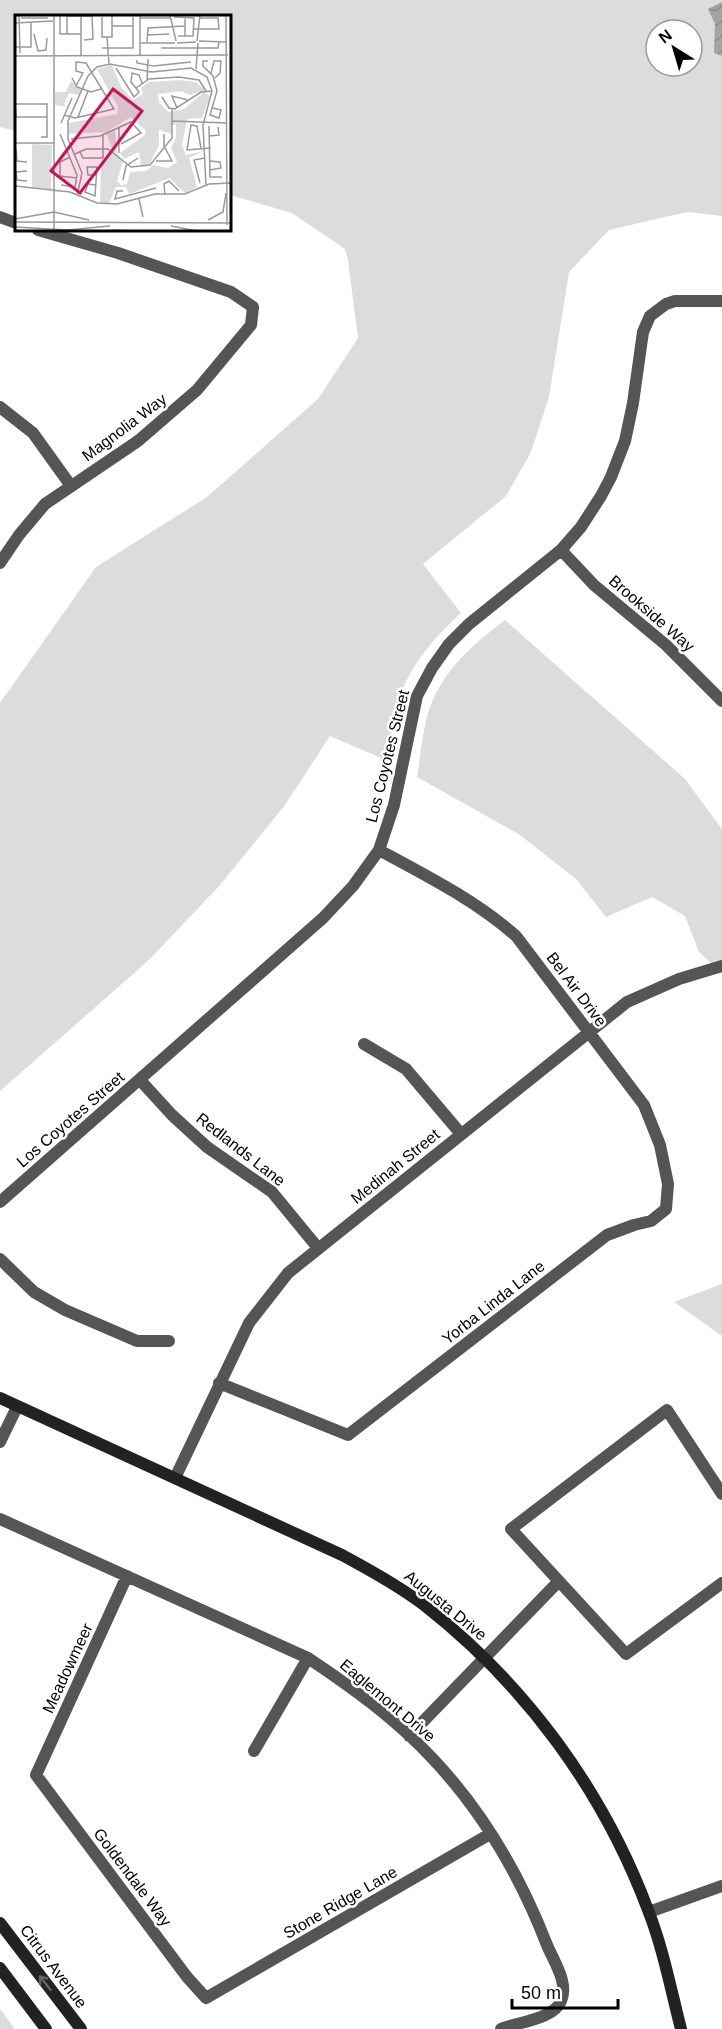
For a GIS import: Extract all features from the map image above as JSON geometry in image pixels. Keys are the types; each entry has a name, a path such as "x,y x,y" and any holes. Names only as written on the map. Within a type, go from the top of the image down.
{"street":[{"path":"0,217 15,223"},
{"name":"Magnolia Way","path":"0,563 19,535 45,504 138,441 198,390 251,325 253,307 231,292 41,231"},
{"name":"Los Coyotes Street","path":"0,1202 323,918 353,886 379,850 394,804 417,696 432,668 469,624 561,550 581,527 601,496 619,459 633,403 643,332 650,316 657,309 675,301 722,301"},
{"path":"0,407 33,433 71,486"},
{"name":"Brookside Way","path":"561,550 594,585 666,645 722,701"},
{"name":"Bel Air Drive","path":"379,850 468,898 516,936 644,1105 660,1144 668,1184 666,1209"},
{"name":"Medinah Street","path":"175,1478 249,1323 288,1273 627,1002 679,979 722,966"},
{"path":"364,1044 406,1069 461,1134"},
{"name":"Redlands Lane","path":"140,1080 172,1115 207,1147 272,1192 318,1248"},
{"name":"Yorba Linda Lane","path":"219,1383 348,1435 607,1235 634,1224 651,1221 666,1209"},
{"path":"0,1259 34,1292 65,1310 137,1341 169,1341"},
{"name":"Augusta Drive","path":"0,1398 342,1555 387,1580 422,1604 484,1658 539,1717 590,1790 621,1848 649,1912 681,2029"},
{"path":"0,1442 17,1407"},
{"path":"722,1494 667,1410 511,1529 626,1654 722,1583"},
{"name":"Eaglemont Drive","path":"0,1519 309,1658 349,1685 434,1760 490,1834 532,1907 564,1986 561,2003 545,2016 501,2029"},
{"name":"Meadowmeer","path":"36,1775 127,1575"},
{"path":"409,1736 559,1581"},
{"path":"254,1751 309,1658"},
{"name":"Goldendale Way","path":"36,1775 187,1977 206,1998"},
{"name":"Stone Ridge Lane","path":"206,1998 490,1834"},
{"path":"649,1912 722,1886"},
{"name":"Citrus Avenue","path":"0,1923 81,2029"},
{"path":"0,1968 46,2029"}],"shaded area":[{"path":"0,0 722,0 722,216 687,212 609,230 569,272 549,397 531,452 506,496 423,564 461,613 433,642 409,675 397,707 386,760 330,736 285,805 220,885 149,960 0,1091 0,703 96,567 207,497 318,399 358,338 345,249 292,213 231,195 231,15 15,15 15,131 0,127"},
{"path":"505,620 685,779 722,829 722,973 699,952 685,916 652,897 606,917 576,879 520,835 417,777 422,739 436,693 466,653"},
{"path":"722,1284 722,1336 674,1302"},
{"path":"0,2009 15,2029 0,2029"}],"water":[{"path":"722,2 722,56 714,53 715,24 708,9"}]}
